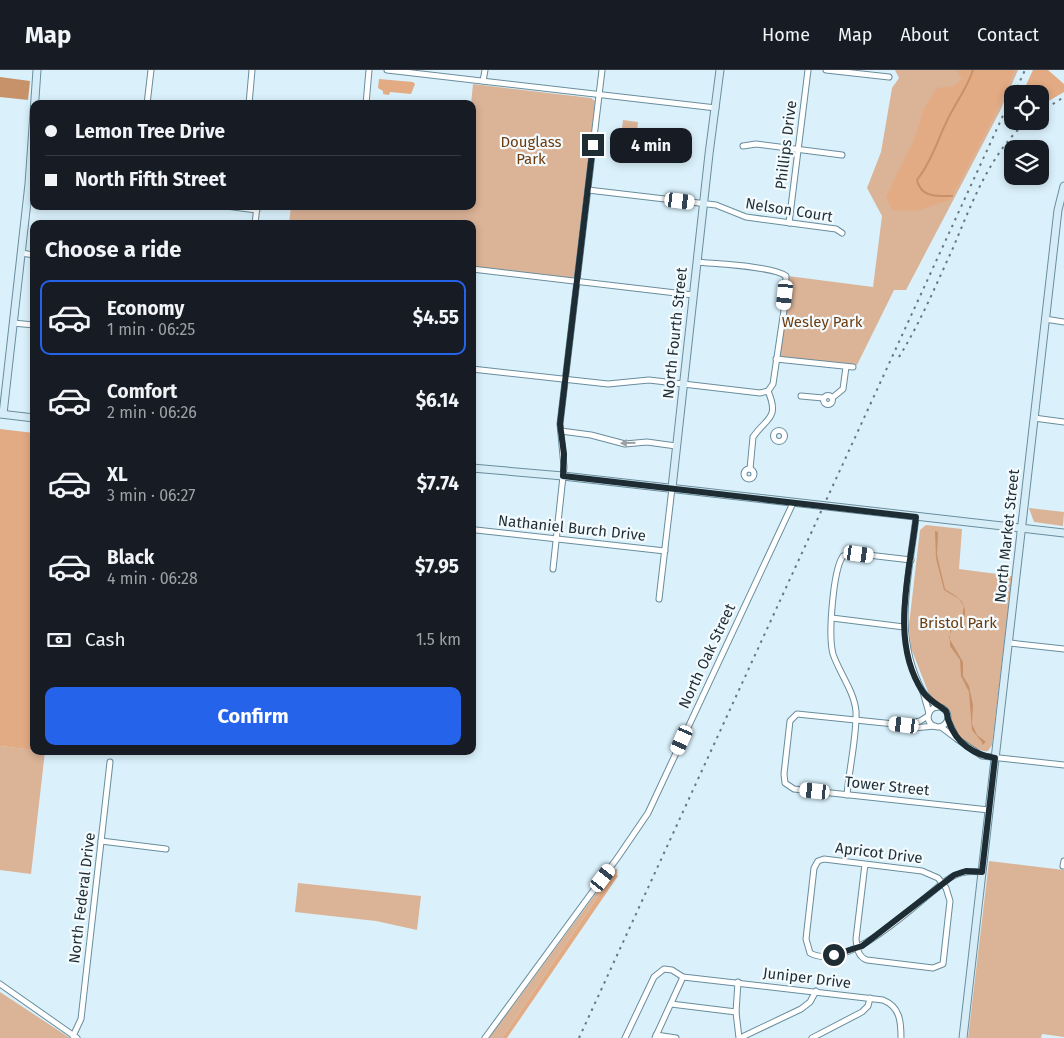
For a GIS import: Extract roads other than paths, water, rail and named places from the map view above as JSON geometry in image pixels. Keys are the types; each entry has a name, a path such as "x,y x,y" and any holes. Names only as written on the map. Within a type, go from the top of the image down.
{"main road":[{"path":"34,100 37,70"},
{"name":"North Fourth Street","path":"672,488 703,204 720,70"},
{"name":"North Market Street","path":"963,1038 1010,643 1021,529 1058,210 1064,186"},
{"path":"30,197 21,253 2,414 30,418"},
{"path":"476,468 563,476 1064,533"}],"street":[{"path":"147,100 151,70"},
{"path":"249,100 252,70"},
{"path":"366,100 370,70"},
{"path":"387,70 716,108"},
{"path":"483,81 485,70"},
{"path":"553,569 563,476 561,431 565,380 602,70"},
{"name":"Phillips Drive","path":"789,223 808,70"},
{"path":"826,70 888,77"},
{"path":"743,146 756,144 842,155"},
{"name":"Nelson Court","path":"588,190 722,206 746,218 836,229 842,233"},
{"path":"21,253 30,254"},
{"path":"697,262 781,272 786,276 784,310 773,384 768,391"},
{"path":"476,269 693,295"},
{"path":"1046,319 1064,322"},
{"path":"13,323 30,325"},
{"path":"776,359 853,367"},
{"path":"801,396 823,398 824,403 828,405 831,403 832,398 843,389 846,367"},
{"path":"476,369 608,384 638,380 752,392 768,391"},
{"path":"750,469 753,437 768,424 773,414 773,406 768,391"},
{"path":"1034,418 1064,422"},
{"path":"768,424 775,432"},
{"path":"561,431 591,435 625,444 647,442 676,446"},
{"name":"North Fourth Street","path":"659,599 672,488"},
{"name":"North Oak Street","path":"485,1038 644,819 663,785 793,503"},
{"path":"916,517 904,628 912,669 923,692 929,722 935,726"},
{"name":"Nathaniel Burch Drive","path":"476,530 665,551"},
{"path":"847,795 855,720 854,703 833,654 830,632 838,567 844,556 859,554 911,560"},
{"path":"832,618 904,628"},
{"path":"1010,643 1064,649"},
{"path":"923,692 937,707 946,711 957,739"},
{"path":"904,725 920,721 937,707"},
{"name":"Tower Street","path":"855,720 797,714 790,721 784,774 785,783 794,789 989,810"},
{"path":"855,720 904,725 914,728 941,727 976,753 995,758 1064,766"},
{"path":"941,727 948,720"},
{"name":"North Federal Drive","path":"75,1037 81,1019 110,762"},
{"path":"101,841 166,849"},
{"name":"Apricot Drive","path":"858,948 834,955 814,955 808,950 806,939 816,864 824,859 922,871 932,874 943,883"},
{"path":"1063,866 1064,862"},
{"path":"865,864 856,939 861,957 868,960 933,968 941,966 944,959 950,909 949,895 943,883"},
{"path":"858,948 960,872 982,872"},
{"name":"Juniper Drive","path":"625,1038 657,973 669,970 683,976 883,1000 896,1008 900,1017 901,1038"},
{"path":"676,1038 655,1037 683,976"},
{"path":"738,982 736,1012 740,1038 801,1009 810,1002 816,991"},
{"path":"0,984 75,1037"},
{"path":"812,1038 865,1009 870,998"},
{"path":"671,1004 736,1012"}],"waterway":[{"path":"952,196 930,195 922,190 917,180 923,172 973,70"}],"railway":[{"path":"1018,85 1025,70"},
{"path":"1049,106 1064,97"},
{"path":"579,1038 1004,113"},
{"path":"899,357 927,304 983,180 1002,149 1018,130"}],"park label":[{"name":"Douglass Park","path":"531,150"},
{"name":"Wesley Park","path":"822,322"},
{"name":"Bristol Park","path":"958,623"}]}
